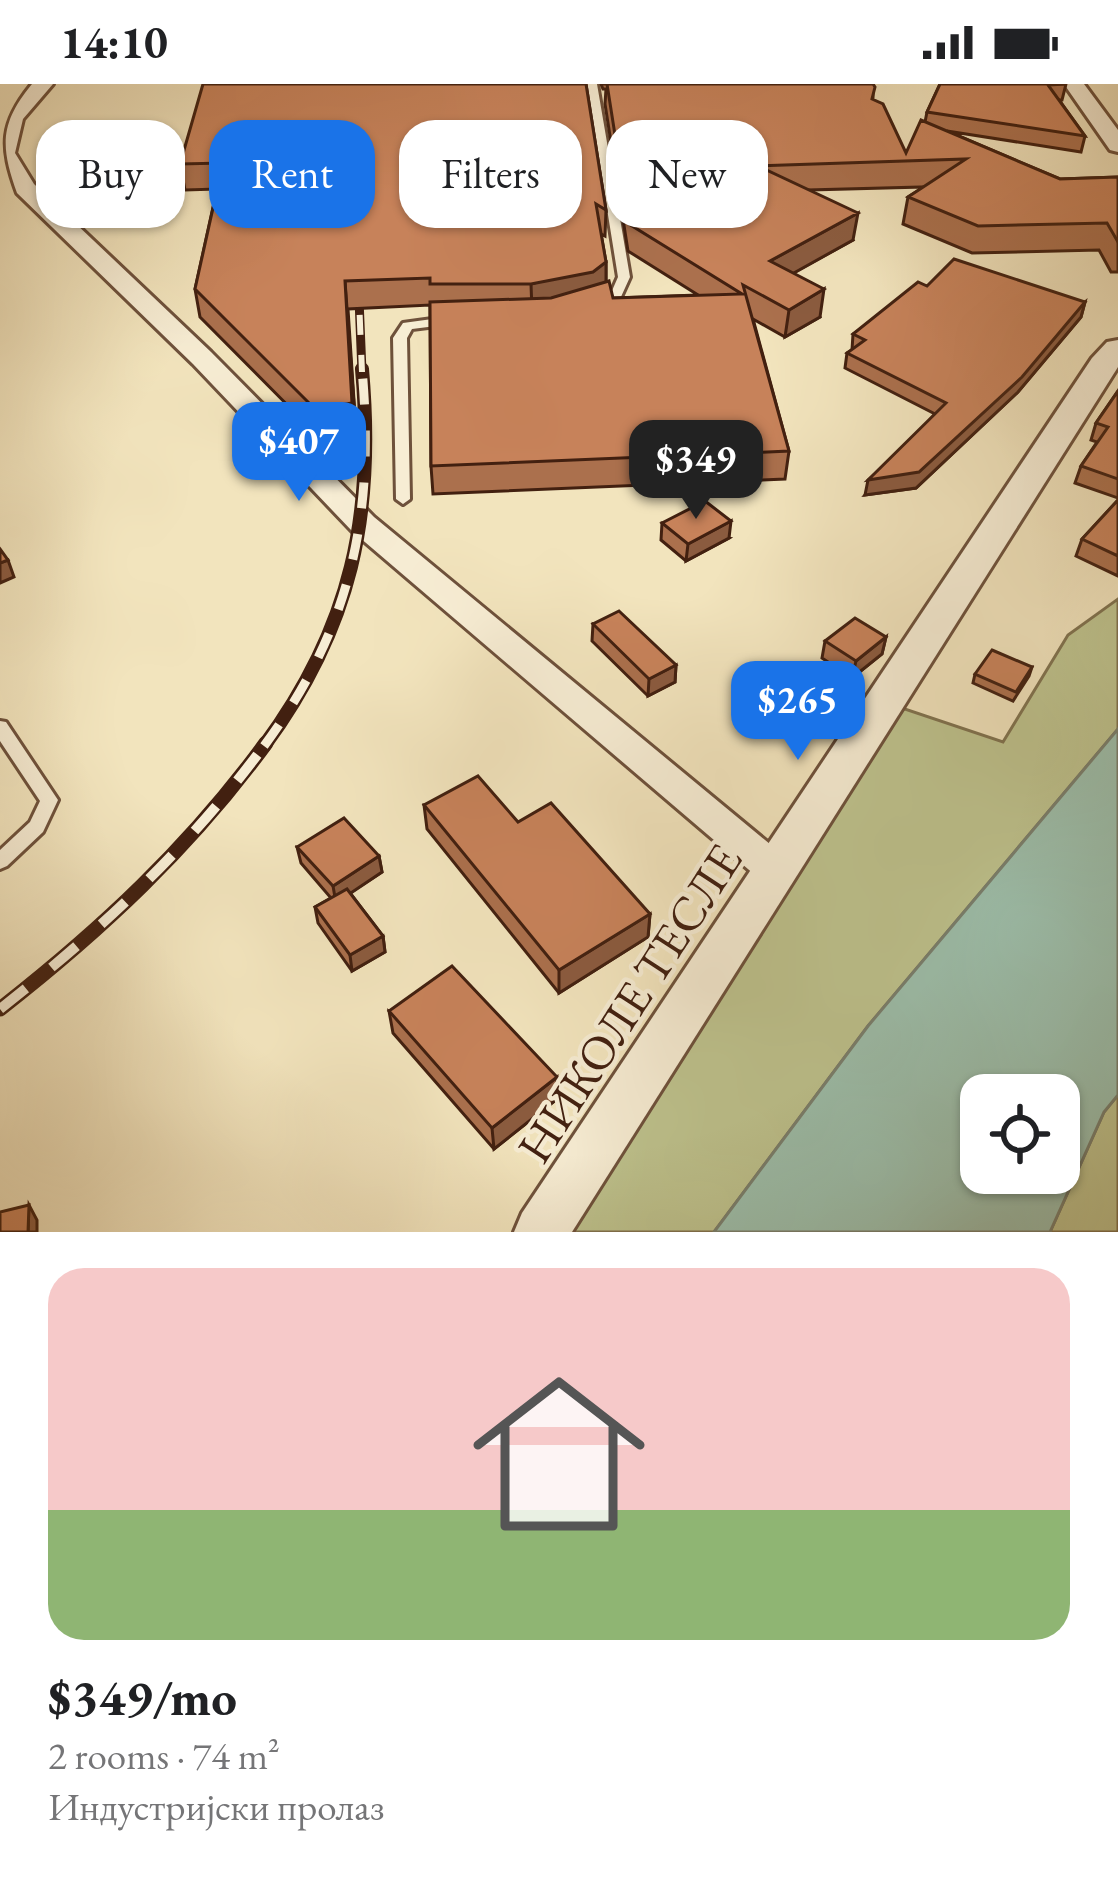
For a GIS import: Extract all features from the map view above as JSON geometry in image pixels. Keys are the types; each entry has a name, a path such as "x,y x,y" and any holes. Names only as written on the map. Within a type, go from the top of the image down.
{"street":[{"path":"44,84 13,118 4,153 25,188 202,358 363,524 775,870"},
{"path":"1074,84 1118,145"},
{"name":"НИКОЛЕ ТЕСЛЕ","path":"541,1232 1118,349"}],"lane":[{"path":"583,311 610,303 623,287 624,277 594,91"},
{"path":"572,98 594,91 619,97"},
{"path":"403,499 400,338 408,326 421,321 469,320"},
{"path":"0,727 49,800 37,827 0,861"}],"green space":[{"path":"1118,599 1118,729 868,1026 714,1232 571,1232 902,708 1003,742 1068,635"},
{"path":"1118,1095 1118,1232 1050,1232 1067,1194 1080,1194 1080,1165 1104,1112"}],"shaded area":[{"path":"1118,729 1118,1095 1104,1112 1080,1165 1080,1074 960,1074 960,1194 1067,1194 1050,1232 714,1232 868,1026"}],"building":[{"path":"203,84 586,84 606,210 596,204 606,262 593,272 531,284 430,284 430,278 345,281 352,403 315,409 195,289 209,226 375,228 375,120 209,120 209,163 185,164 185,147"},
{"path":"607,84 873,84 872,99 883,104 906,153 921,120 1060,179 1118,177 1118,242 1107,223 978,226 908,197 966,159 768,166 768,120 613,120"},
{"path":"940,84 1066,84 1048,85 1085,136 927,112"},
{"path":"768,171 858,213 770,261 824,289 789,310 743,285 789,451 431,466 430,302 551,298 609,281 613,298 742,294 635,228 768,228"},
{"path":"954,259 1085,302 1022,377 919,472 868,480 946,403 847,353 865,340 853,334 918,282 927,286"},
{"path":"1118,391 1118,479 1081,466 1108,427 1096,423"},
{"path":"1118,500 1118,556 1082,539"},
{"path":"705,501 731,521 688,544 662,523"},
{"path":"619,611 676,665 649,679 593,624"},
{"path":"855,618 886,637 856,661 825,641"},
{"path":"992,650 1032,667 1016,692 975,674"},
{"path":"478,776 518,822 551,803 650,914 559,970 424,805"},
{"path":"344,818 379,856 333,886 297,847"},
{"path":"347,889 383,936 350,955 315,907"},
{"path":"452,966 557,1077 492,1128 389,1011"},
{"path":"29,1205 28,1232 0,1232 0,1212"}],"railway":[{"path":"358,275 362,372"},
{"path":"264,746 318,657 351,567 365,472 362,369"},
{"path":"0,1009 142,885 207,817 266,743"}]}
